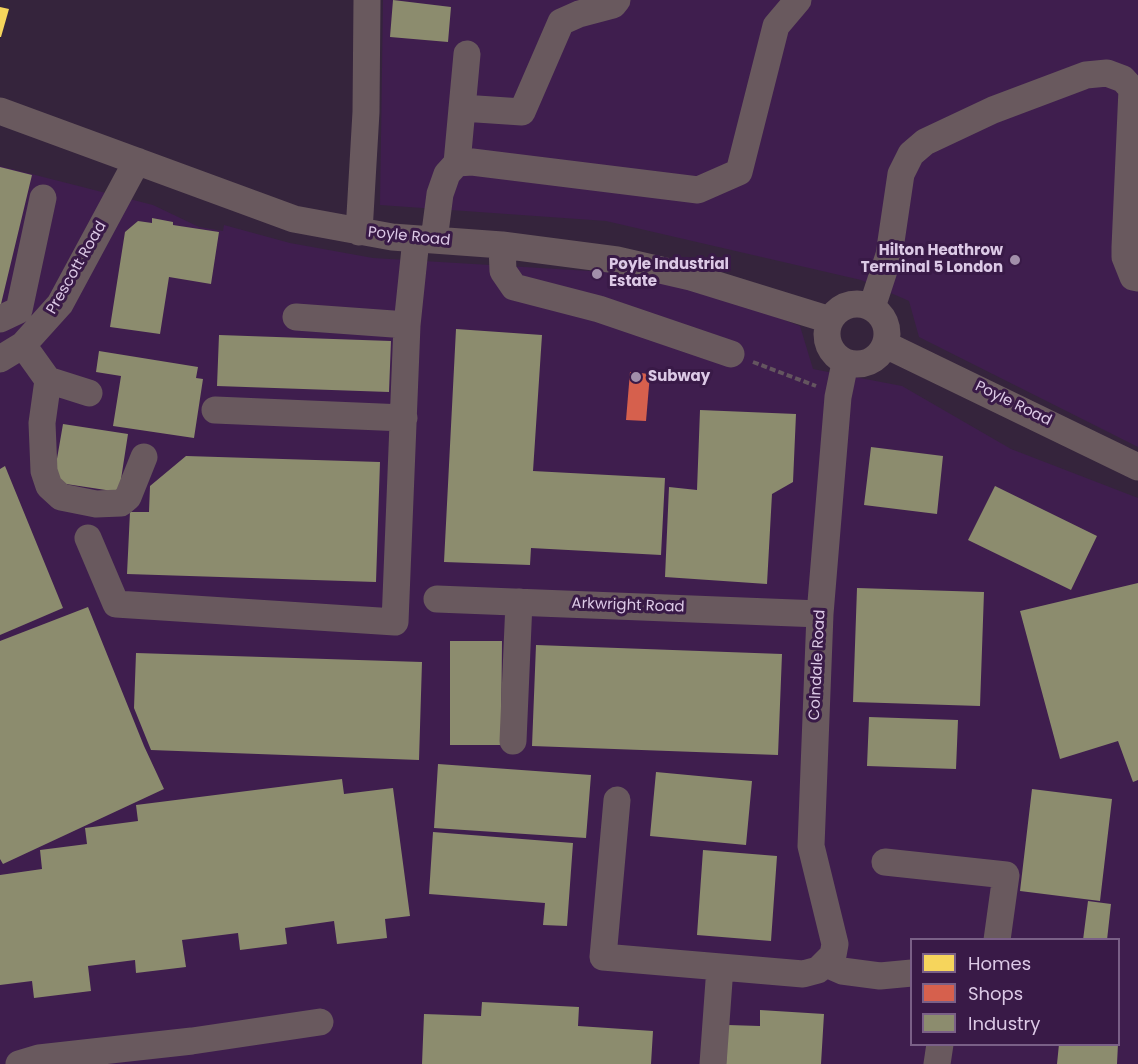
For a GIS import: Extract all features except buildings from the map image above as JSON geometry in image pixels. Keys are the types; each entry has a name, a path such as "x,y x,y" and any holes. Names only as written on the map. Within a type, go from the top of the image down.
{"street":[{"path":"359,232 366,112 368,0"},
{"path":"462,108 522,112 561,22 579,14 613,5 617,0"},
{"path":"457,163 472,162 698,190 739,172 776,26 798,0"},
{"path":"88,538 116,604 395,622 407,325 425,240 447,174 457,163 467,54"},
{"path":"872,307 889,255 901,174 911,154 925,142 993,110 1086,75 1107,73 1123,79 1132,89 1135,107 1125,257 1133,277 1138,278"},
{"name":"Poyle Road","path":"0,111 294,219 359,232 425,240 502,245 617,260 691,277 830,320"},
{"name":"Prescott Road","path":"0,359 31,337 60,304 137,161"},
{"path":"43,198 10,314 31,337 48,380 42,423 44,471 49,486 61,496 96,504 121,503 128,497 144,457"},
{"path":"502,245 503,271 514,287 600,309 731,354"},
{"path":"857,303 872,307 882,316 888,331 886,345 874,360 857,365 845,363 832,353 826,336 830,320 844,306 857,303"},
{"path":"296,318 407,325"},
{"name":"Poyle Road","path":"886,345 967,382 1138,467"},
{"name":"Colndale Road","path":"826,964 833,955 835,944 811,846 820,614 838,397 845,363"},
{"path":"48,380 89,393"},
{"path":"215,410 404,418"},
{"name":"Arkwright Road","path":"437,599 820,614"},
{"path":"513,741 519,602"},
{"path":"617,800 603,957 803,974 818,970 826,964 842,971 880,976 910,973"},
{"path":"885,862 1006,875 997,938"},
{"path":"713,1064 720,967"},
{"path":"19,1064 39,1058 192,1041 320,1022"},
{"path":"937,1064 940,1046"}],"path":[{"path":"731,354 797,377 838,397"}],"shaded area":[{"path":"383,0 1138,0 1138,447 919,337 909,301 861,280 606,221 380,205"},
{"path":"0,166 153,205 199,227 223,231 224,225 290,243 373,258 624,273 729,299 800,326 813,369 902,386 1011,449 1138,498 1138,1064 0,1064"}],"place":[{"name":"Hilton Heathrow Terminal 5 London","path":"1015,260"},
{"name":"Poyle Industrial Estate","path":"597,274"},
{"name":"Subway","path":"636,377"}]}
